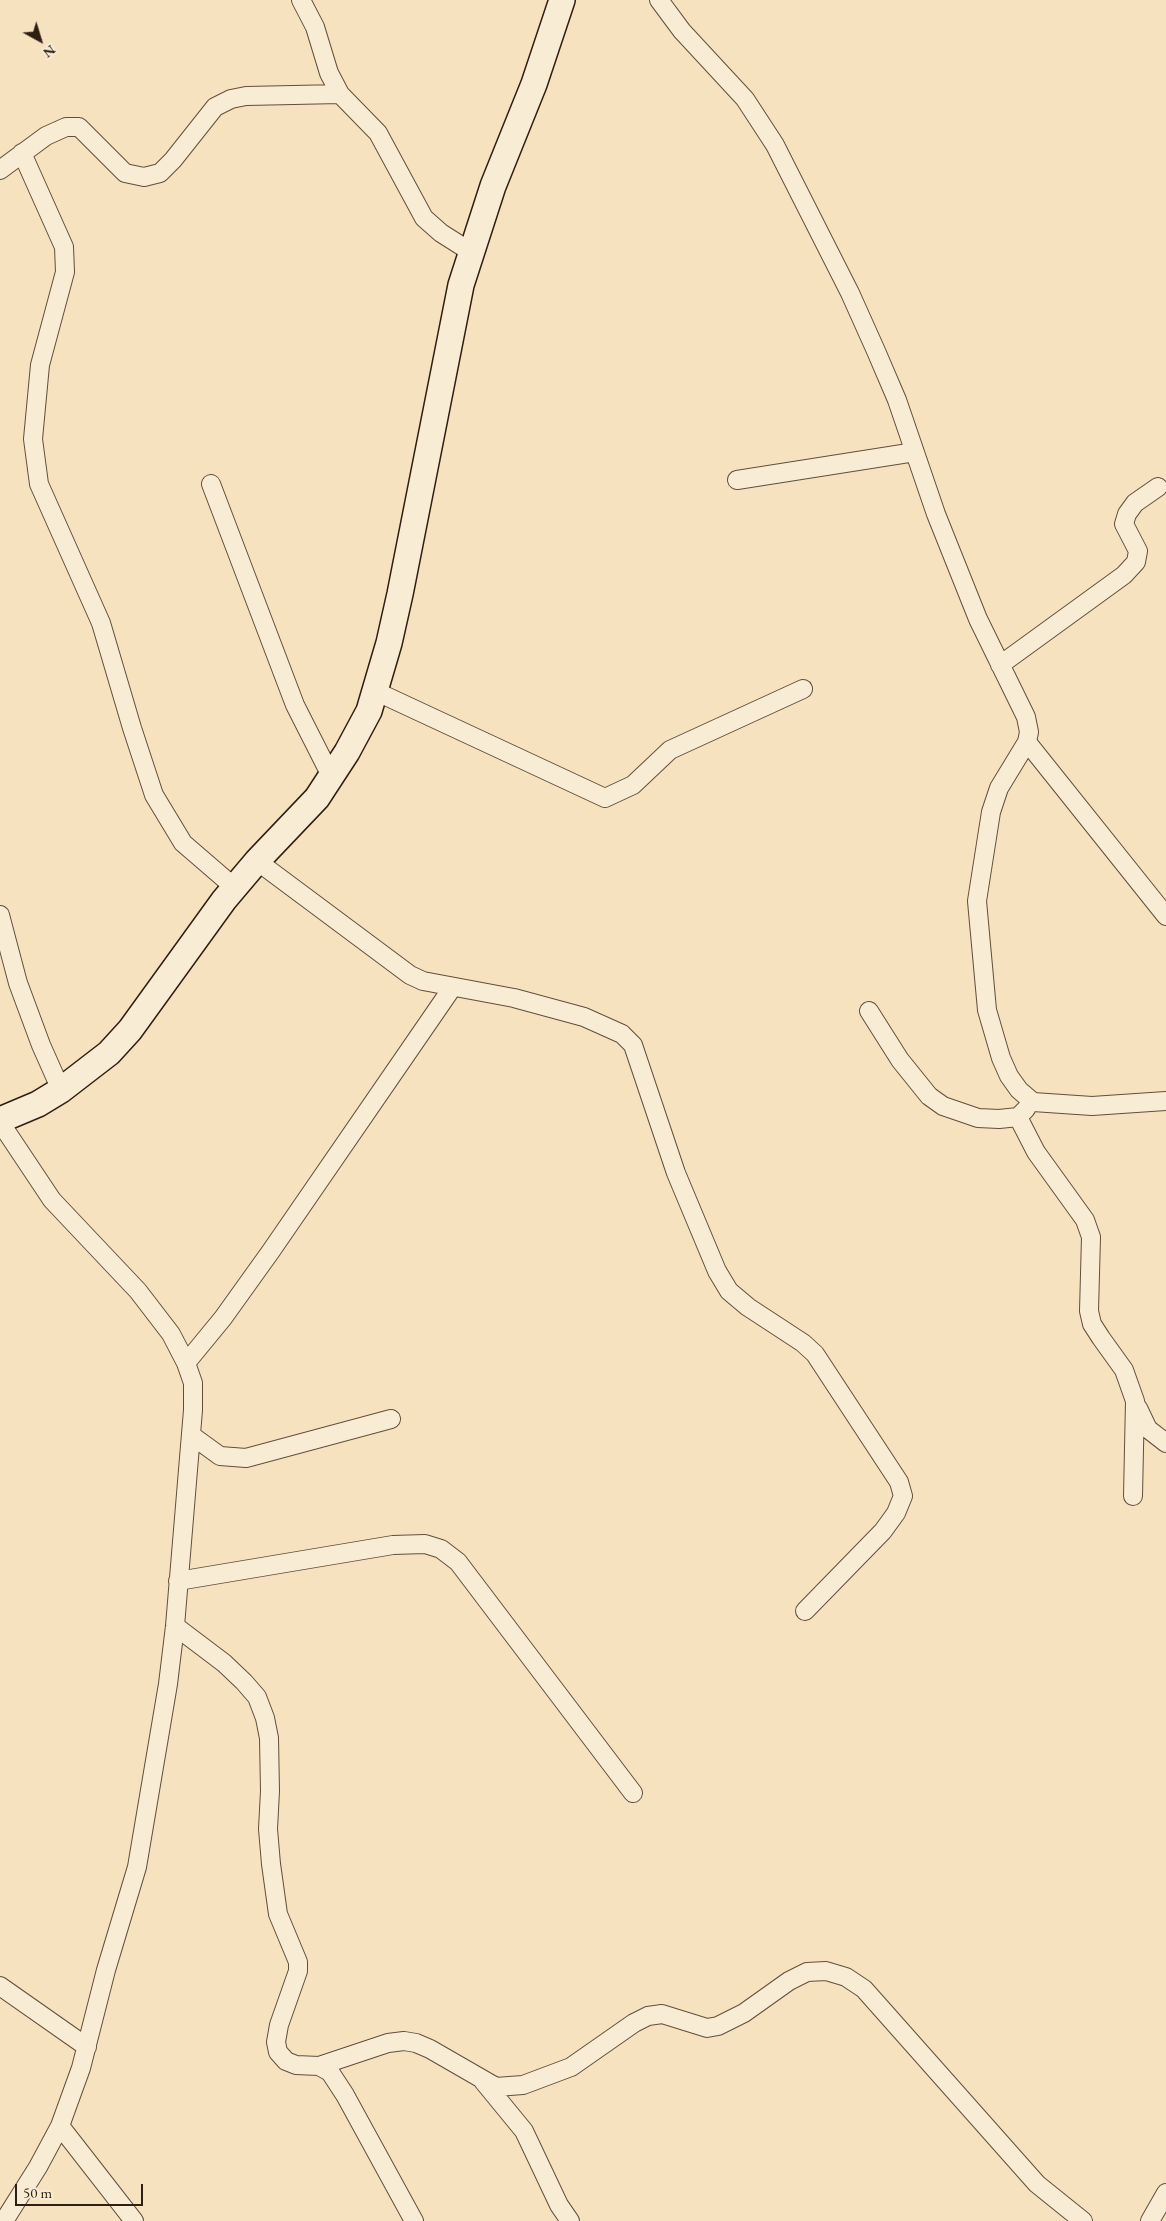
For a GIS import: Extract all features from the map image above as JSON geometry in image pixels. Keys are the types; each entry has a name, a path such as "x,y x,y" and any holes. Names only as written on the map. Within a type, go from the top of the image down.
{"street":[{"path":"301,0 315,27 329,73 340,94 378,133 424,218 440,233 471,252"},
{"path":"4,2221 38,2167 60,2126 87,2048 106,1970 137,1867 168,1684 175,1626 191,1435 193,1383 186,1363 171,1334 154,1310 52,1200 0,1121 38,1104 61,1090 109,1053 130,1030 234,887 297,820 332,778 369,712 394,618 461,285 493,186 534,84 562,0"},
{"path":"659,0 682,31 745,99 775,145 850,293 897,400 939,523 978,619 1026,718 1029,732 1028,742 999,788 991,812 977,901 987,1010 1001,1058 1009,1076 1019,1090 1033,1102 1092,1106 1166,1101"},
{"path":"0,170 46,136 66,127 79,127 125,173 144,177 160,173 173,160 215,107 231,99 246,96 340,94"},
{"path":"22,153 64,247 65,272 40,365 33,439 39,484 101,622 154,795 183,843 234,887"},
{"path":"737,480 915,452"},
{"path":"211,484 291,696 332,778"},
{"path":"1000,666 1124,575 1136,562 1138,551 1124,524 1127,514 1135,503 1158,487"},
{"path":"375,691 605,798 633,785 654,762 670,750 803,689"},
{"path":"1028,742 1166,916"},
{"path":"257,861 410,975 423,981 452,988 514,998 584,1017 622,1034 632,1045 676,1173 717,1271 729,1291 748,1307 795,1337 815,1354 899,1482 903,1496 896,1513 883,1531 805,1611"},
{"path":"0,915 18,983 41,1045 61,1090"},
{"path":"186,1363 223,1318 271,1251 452,988"},
{"path":"868,1012 900,1060 929,1096 943,1106 978,1118 1018,1117 1033,1102"},
{"path":"1018,1117 1036,1152 1088,1228 1092,1251 1089,1311 1092,1324 1124,1370 1148,1429 1166,1443"},
{"path":"1132,1496 1135,1401"},
{"path":"191,1435 220,1456 246,1458 391,1419"},
{"path":"178,1581 393,1545 425,1544 441,1549 458,1562 633,1793"},
{"path":"175,1626 224,1663 244,1682 257,1697 266,1718 269,1738 268,1829 271,1864 278,1914 298,1962 298,1972 279,2025 276,2042 278,2052 286,2061 296,2065 319,2066 388,2043 404,2041 416,2043 430,2049 496,2087 523,2085 571,2067 648,2016 662,2014 707,2028 718,2026 744,2013 789,1981 808,1972 826,1970 846,1977 864,1989 1037,2184 1083,2221"},
{"path":"0,1986 87,2048"},
{"path":"319,2066 330,2072 345,2095 414,2221"},
{"path":"483,2081 524,2131 558,2205 570,2221"},
{"path":"60,2126 134,2221"},
{"path":"1150,2221 1166,2194"}]}
